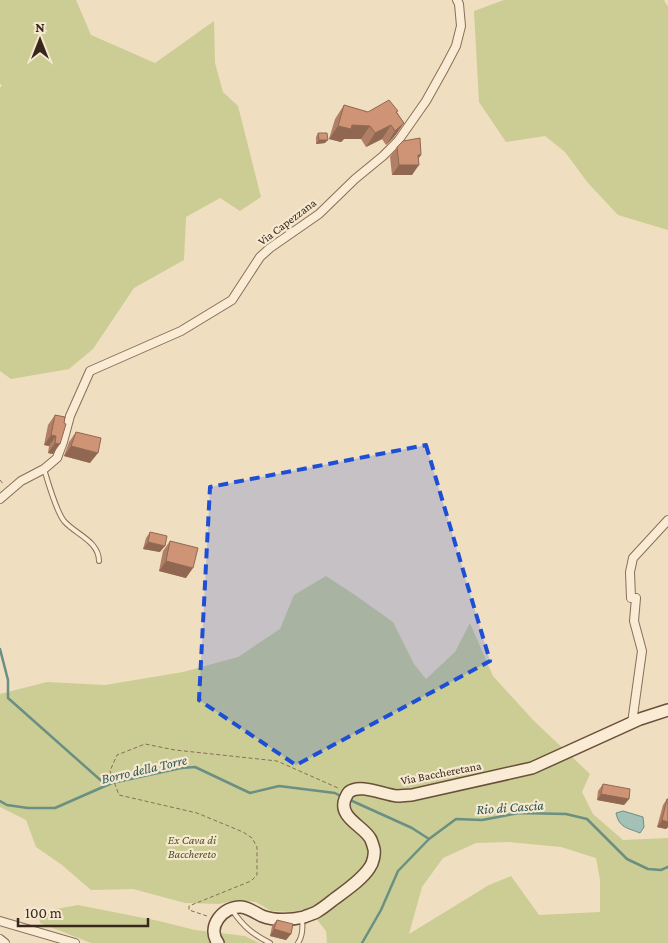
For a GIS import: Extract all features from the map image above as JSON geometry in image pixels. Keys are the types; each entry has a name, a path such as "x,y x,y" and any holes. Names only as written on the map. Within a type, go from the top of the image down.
{"street":[{"name":"Via Capezzana","path":"0,499 21,481 44,469 57,458 70,416 90,371 181,331 232,300 260,257 319,214 398,141 426,101 456,46 461,26 457,0"},
{"path":"632,723 642,651 634,621 636,598 631,598 630,572 633,558 668,520"},
{"name":"Via Baccheretana","path":"346,797 360,789 396,796 412,795 532,768 632,723 668,710"},
{"path":"218,943 214,930 216,920 231,908 241,907 265,917 280,919 302,917 317,912 355,885 371,867 374,851 370,838 347,815 344,808 346,797"},
{"path":"0,921 75,943"},
{"path":"0,939 5,943"}],"lane":[{"path":"44,469 64,520 96,548 99,561"},
{"path":"231,908 246,929 270,943"},
{"path":"298,943 301,939 303,928 302,917"}],"path":[{"path":"216,920 189,910 189,906 251,881 257,875 257,847 252,838 243,832 196,813 119,796 110,771 117,755 145,744 175,750 277,761 346,797"}],"highlighted area":[{"path":"426,445 490,661 296,765 199,700 210,487"}],"green space":[{"path":"0,0 76,0 91,35 155,63 214,21 215,63 223,92 238,106 261,197 240,211 220,198 186,217 184,260 134,288 93,349 69,369 11,379 0,371 0,88 2,85 0,84"},
{"path":"504,0 664,0 668,7 668,230 618,215 588,183 565,152 545,136 506,142 479,102 474,11"},
{"name":"Ex Cava di Bacchereto","path":"326,576 393,622 414,664 426,679 455,652 470,623 493,676 533,720 590,774 582,792 593,814 623,840 668,838 668,943 327,943 326,931 308,908 293,912 271,911 256,902 236,900 219,904 185,903 133,889 91,890 62,865 36,847 26,820 0,807 0,694 47,682 105,685 183,672 238,657 280,629 294,595","holes":["508,842 561,847 596,858 600,880 600,912 539,915 511,876 489,885 409,934 422,887 443,858 476,843"]},
{"path":"78,905 195,930 245,936 259,943 91,943 40,923 39,912"}],"water":[{"path":"623,811 643,817 644,827 640,833 625,827 619,822 616,813"}],"building":[{"path":"389,100 398,111 396,112 404,123 395,131 391,125 375,133 370,126 352,125 351,129 338,126 344,105 368,112"},
{"path":"318,133 327,133 328,140 319,140"},
{"path":"420,138 421,155 418,155 419,165 399,165 397,147 403,141"},
{"path":"55,415 65,417 64,423 66,424 60,444 55,443 56,436 51,435"},
{"path":"76,432 101,438 98,453 71,446"},
{"path":"150,532 167,536 165,546 148,542"},
{"path":"170,541 198,548 193,568 166,561"},
{"path":"603,784 630,789 629,799 601,794"},
{"path":"668,799 668,822 662,820"},
{"path":"277,920 293,924 291,934 274,929"}],"waterway":[{"path":"0,649 8,680 8,698 106,785"},
{"name":"Borro della Torre","path":"0,801 7,805 28,808 55,808 112,783 181,768 195,767 250,793 279,786 335,793 342,797"},
{"name":"Borro della Torre","path":"350,800 412,828 429,839"},
{"name":"Rio di Cascia","path":"362,943 381,910 398,871 429,839 456,819 482,820 519,813 566,814 587,819 627,859 648,869 661,870 668,867"}]}
